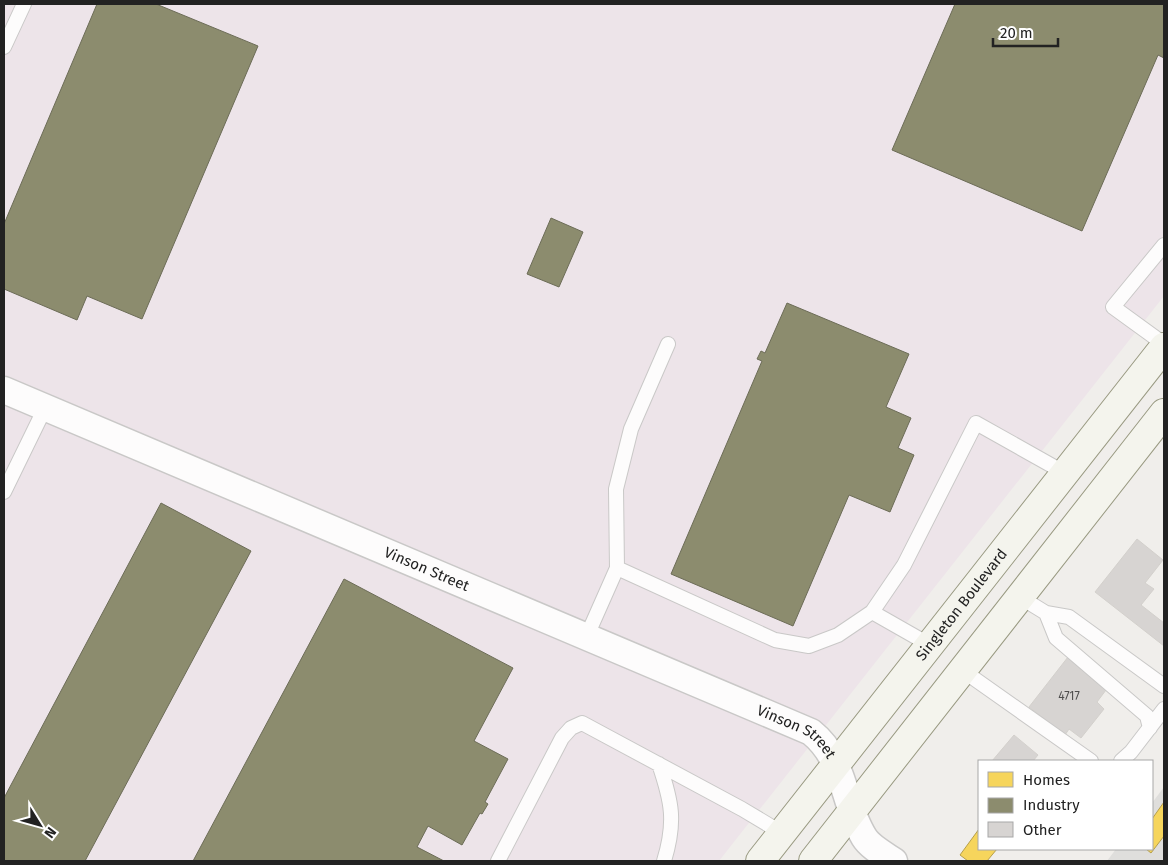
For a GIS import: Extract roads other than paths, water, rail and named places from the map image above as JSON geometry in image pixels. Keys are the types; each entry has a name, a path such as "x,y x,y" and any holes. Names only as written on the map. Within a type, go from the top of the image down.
{"main road":[{"name":"Singleton Boulevard","path":"760,861 1065,473 1161,356"},
{"path":"813,861 1164,413"}],"street":[{"name":"Vinson Street","path":"4,390 811,732 825,744 836,764 865,838 894,861"}],"lane":[{"path":"4,47 24,4"},
{"path":"1161,356 1114,307 1164,245"},
{"path":"586,638 617,568 616,489 632,429 668,344"},
{"path":"4,492 45,408"},
{"path":"617,568 775,640 809,646 838,635 872,612 904,565 976,423 1065,473"},
{"path":"1020,597 1046,613 1069,616 1164,686"},
{"path":"872,612 930,646"},
{"path":"1046,613 1056,638 1146,716 1150,728"},
{"path":"962,670 1090,760"},
{"path":"1122,760 1164,709"},
{"path":"498,861 562,738 571,728 582,723 742,809 782,833"},
{"path":"659,764 671,799 671,837 664,861"}]}
